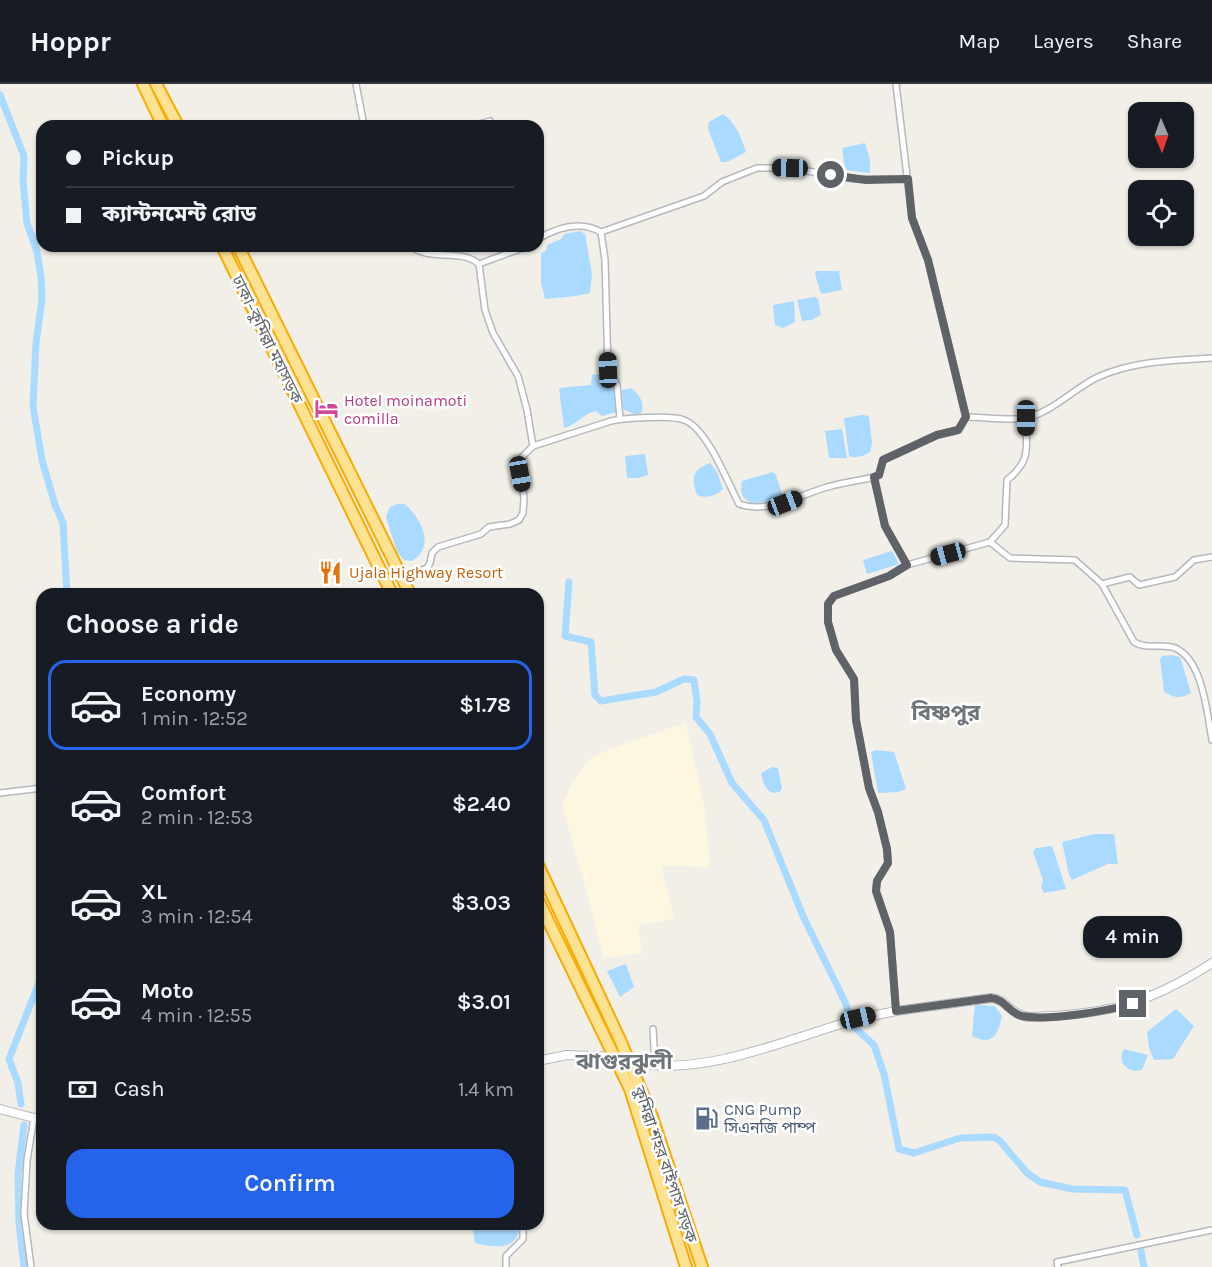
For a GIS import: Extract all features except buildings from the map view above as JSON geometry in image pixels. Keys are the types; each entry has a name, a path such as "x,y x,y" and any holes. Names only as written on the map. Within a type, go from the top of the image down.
{"highway":[{"path":"143,84 160,120"},
{"path":"156,84 175,120"},
{"name":"ঢাকা–কুমিল্লা মহাসড়ক","path":"225,252 390,588"},
{"path":"241,252 407,588"},
{"name":"কুমিল্লা শহর বাইপাস সড়ক","path":"544,878 629,1062 662,1144 702,1267"},
{"path":"544,912 630,1089 686,1267"}],"main road":[{"path":"858,1018 991,998 998,998 1018,1015 1029,1017 1098,1012 1133,1004 1159,994 1212,963"},
{"path":"544,1060 567,1055 613,1056 629,1062 655,1066 677,1065 738,1056 847,1022"},
{"path":"0,1109 36,1118"}],"street":[{"path":"356,84 363,120"},
{"path":"402,577 427,568 432,553 438,547 481,534 489,527 510,524 519,520 523,513 524,498 519,463 533,446 620,418 654,417 684,420 698,429 725,471 739,504 747,507 785,503 825,488 874,477 879,475 883,460 937,435 958,430 966,417 928,260 912,218 896,84"},
{"path":"544,236 560,229 577,226 590,226 601,232 704,196 722,182 756,168 790,168 854,179 908,179"},
{"path":"601,232 605,261 608,370 617,385 620,418"},
{"path":"422,252 476,260 479,264 485,310 493,333 518,376 533,446"},
{"path":"479,264 512,252"},
{"path":"966,417 1026,418 1047,409 1098,377 1128,367 1172,359 1212,358"},
{"path":"896,1011 890,932 876,891 877,881 888,863 887,849 878,812 869,788 856,720 854,679 836,650 828,622 828,604 834,596 889,576 907,565 990,542 1005,525 1007,480 1022,466 1026,456 1026,418"},
{"path":"874,477 885,526 907,565"},
{"path":"990,542 1010,558 1075,560 1102,584 1134,642 1140,646 1173,647 1185,654 1196,668 1212,740"},
{"path":"1102,584 1131,577 1139,585 1175,577 1194,560 1212,557"},
{"path":"0,793 36,789"},
{"path":"653,1029 655,1066"},
{"path":"31,1267 24,1214 27,1160 36,1126"},
{"path":"506,1267 506,1256 523,1239 523,1230"},
{"path":"1058,1267 1057,1262 1212,1230"}],"shaded area":[{"path":"686,722 705,811 710,867 661,866 674,918 638,926 642,953 604,958 562,805 573,781 593,756"}],"water":[{"path":"723,114 735,126 746,152 727,162 721,162 708,129 709,122"},
{"path":"865,143 870,160 870,173 845,170 842,148"},
{"path":"580,231 585,234 592,274 590,293 545,299 541,282 541,253 546,251 547,245 561,239 564,234"},
{"path":"816,271 839,271 842,290 821,294"},
{"path":"815,297 818,299 821,315 802,321 797,300"},
{"path":"794,301 795,322 783,328 775,325 773,305"},
{"path":"606,373 616,393 617,412 602,416 596,411 592,412 564,428 559,388 591,385 592,375"},
{"path":"631,388 642,401 642,412 636,415 623,409 622,390"},
{"path":"869,416 872,443 870,452 860,457 852,457 849,456 844,418"},
{"path":"842,429 847,458 829,458 825,431"},
{"path":"645,454 648,475 627,478 625,456"},
{"path":"710,463 717,472 723,489 711,496 697,495 694,483 696,471"},
{"path":"773,472 783,497 754,502 743,497 742,481"},
{"path":"405,504 411,510 424,532 423,548 412,561 404,560 397,552 386,517 390,507"},
{"path":"892,551 899,564 867,574 863,560"},
{"path":"1162,656 1180,657 1191,693 1181,697 1174,697 1164,692 1160,659"},
{"path":"876,750 894,752 906,789 898,792 878,793 871,752"},
{"path":"772,767 778,768 782,788 780,792 772,793 763,782 761,773"},
{"path":"1094,834 1114,834 1118,864 1108,864 1072,880 1062,842"},
{"path":"1052,846 1066,889 1044,893 1041,887 1043,880 1033,852 1036,848"},
{"path":"626,964 634,987 620,997 607,971"},
{"path":"975,1005 995,1006 1002,1016 999,1028 990,1039 979,1039 972,1036"},
{"path":"1176,1009 1194,1026 1173,1059 1154,1060 1149,1048 1147,1032"},
{"path":"1124,1049 1148,1055 1142,1070 1132,1070 1125,1066 1121,1058"},
{"path":"473,1230 518,1230 515,1239 504,1246 475,1243"}],"waterway":[{"path":"0,95 24,156 23,181 27,223 36,249"},
{"path":"37,252 42,299 36,343 33,406 42,460 55,505 63,523 67,588"},
{"path":"569,582 565,636 591,642 595,695 601,701 656,692 684,679 694,680 697,702 696,717 710,734 732,783 764,820 803,916 845,1002 853,1026 874,1045 884,1074 899,1149 914,1153 960,1138 994,1137 1027,1173 1040,1182 1072,1189 1125,1190 1137,1235"},
{"path":"21,1104 18,1083 9,1059 36,990"},
{"path":"24,1125 18,1174 19,1223 24,1267"},
{"path":"1141,1251 1144,1267"}],"place":[{"name":"Hotel moinamoti comilla","path":"326,409"},
{"name":"Ujala Highway Resort","path":"331,572"},
{"name":"CNG Pump সিএনজি পাম্প","path":"706,1118"}],"district":[{"name":"বিষ্ণপুর","path":"946,712"},
{"name":"ঝাগুরঝুলী","path":"624,1061"}],"route":[{"path":"831,175 866,180 908,179 912,218 928,260 966,417 958,430 937,435 883,460 879,475 874,477 885,526 907,565 889,576 834,596 828,604 828,622 836,650 854,679 857,700 856,720 869,788 878,812 887,849 888,863 877,881 876,891 890,932 896,1011 998,998 1018,1015 1041,1017 1098,1012 1133,1004"}]}
